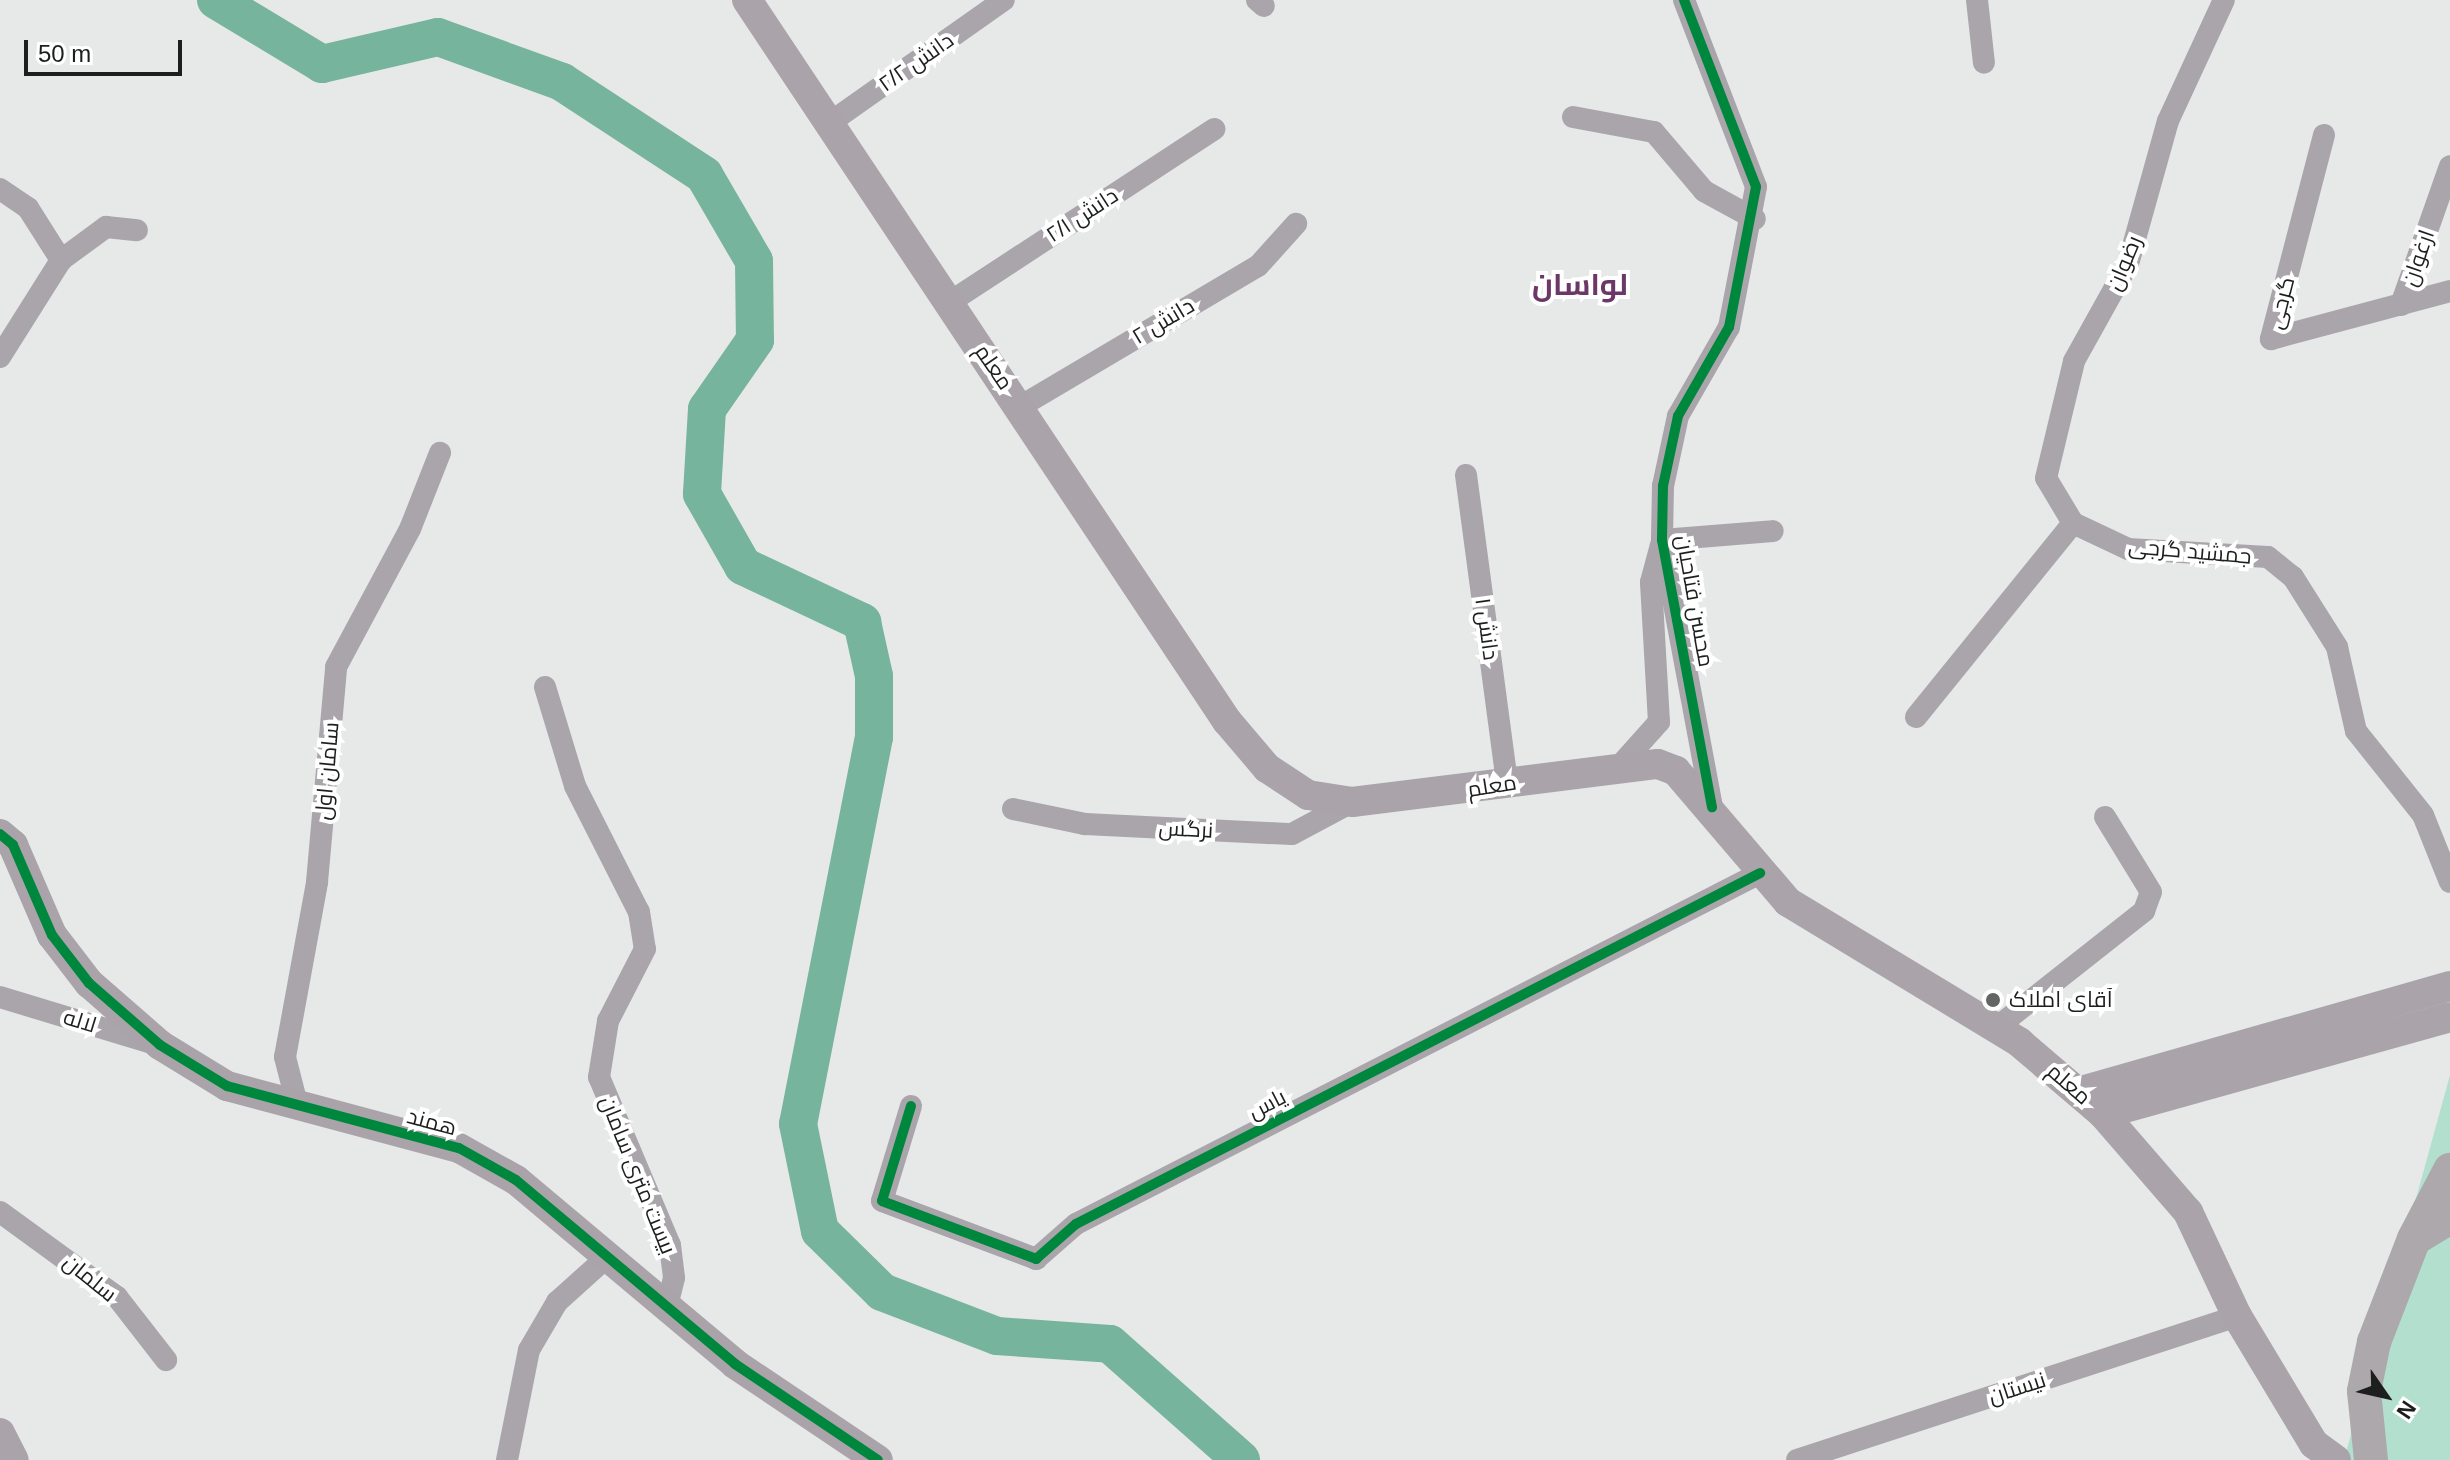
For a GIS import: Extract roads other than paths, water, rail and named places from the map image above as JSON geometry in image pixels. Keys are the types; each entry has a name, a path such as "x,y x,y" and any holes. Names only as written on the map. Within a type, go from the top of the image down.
{"main road":[{"name":"معلم","path":"747,0 1021,406 1227,721 1267,768 1308,795 1352,802 1658,764 1676,771 1712,807 1760,873 1788,902 1879,962 1996,1028 2103,1114 2188,1212 2237,1316 2314,1444 2336,1460"},
{"name":"همند","path":"0,834 13,845 70,959 160,1045 227,1086 298,1108 459,1148 516,1180 608,1256 666,1310 835,1437 878,1460"},
{"path":"2078,1092 2450,986"},
{"path":"2103,1114 2450,1017"},
{"path":"2371,1460 2364,1391 2374,1342 2414,1239 2450,1170"},
{"path":"2414,1239 2450,1217"},
{"path":"0,1433 14,1460"}],"street":[{"name":"دانش ۲/۲","path":"828,124 1004,0"},
{"name":"محسن فتاحیان","path":"1684,0 1756,187 1755,219 1729,327 1678,416 1662,540 1712,807"},
{"path":"1977,0 1984,63"},
{"name":"رضوان","path":"2073,523 2046,478 2074,361 2128,264 2168,121 2224,0"},
{"path":"1573,117 1654,132 1704,191 1755,219"},
{"name":"دانش ۲/۱","path":"950,302 1214,129"},
{"name":"گرجی","path":"2324,135 2271,339 2450,291"},
{"name":"ارغوان","path":"2401,305 2450,166"},
{"path":"0,189 28,208 61,260"},
{"name":"دانش ۲","path":"1021,406 1258,266 1296,224"},
{"path":"0,357 61,260 106,227 137,230"},
{"name":"سامان اول","path":"298,1108 285,1057 317,882 336,667 410,529 440,453"},
{"name":"دانش ۱","path":"1466,475 1507,783"},
{"path":"1916,717 2073,523"},
{"name":"جمشید گرجی","path":"2073,523 2128,549 2268,557 2293,577 2337,647 2356,731 2423,815 2450,882"},
{"path":"1615,771 1659,722 1651,582 1662,540 1773,531"},
{"name":"بیست متری سامان","path":"545,687 575,786 639,912 645,949 608,1021 599,1077 670,1245 674,1278 666,1310"},
{"name":"نرگس","path":"1013,809 1085,824 1292,834 1352,802"},
{"path":"1996,1028 2144,911 2151,892 2105,817"},
{"name":"یاس","path":"911,1106 882,1201 1036,1259 1076,1224 1760,873"},
{"name":"لاله","path":"0,997 160,1045"},
{"name":"سلمان","path":"0,1212 117,1297 166,1360"},
{"path":"507,1460 529,1350 557,1302 608,1256"},
{"name":"نیستان","path":"1797,1460 2237,1316"}],"waterway":[{"path":"216,0 322,64 438,37 562,82 704,175 754,261 755,340 707,409 702,494 743,566 862,622 874,676 874,737 798,1124 820,1231 882,1292 997,1336 1110,1344 1241,1460"}],"place":[{"name":"آقای املاک","path":"1993,1000"}],"district":[{"name":"لواسان","path":"1580,285"}]}
